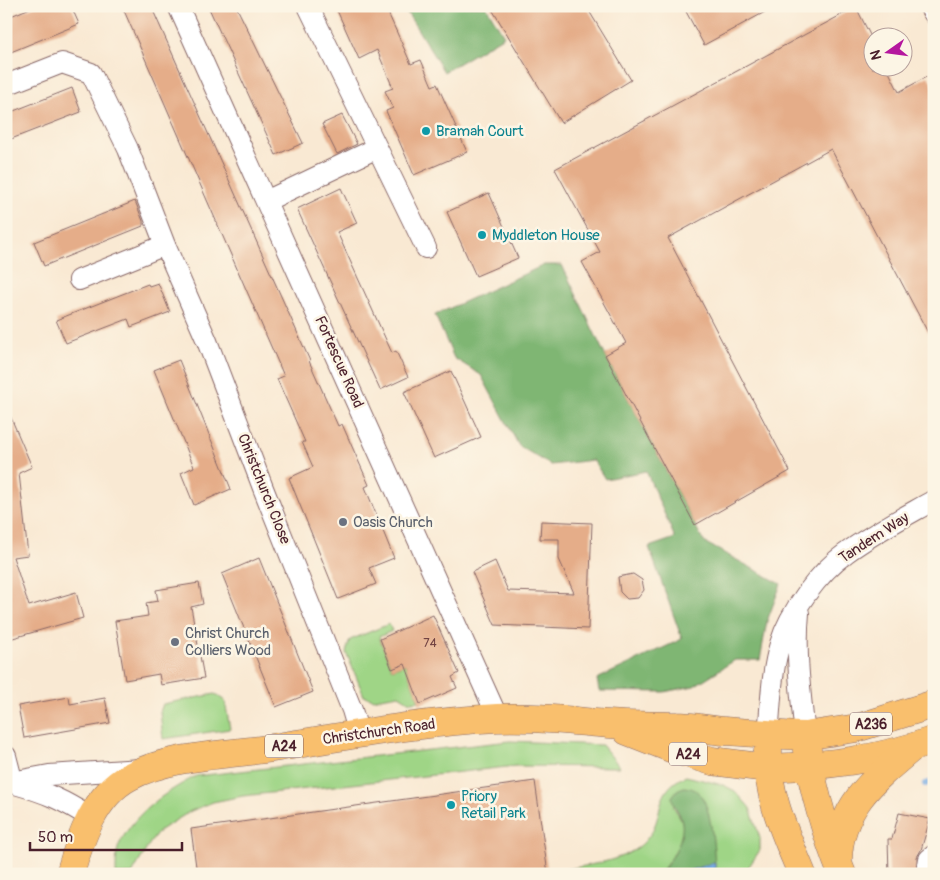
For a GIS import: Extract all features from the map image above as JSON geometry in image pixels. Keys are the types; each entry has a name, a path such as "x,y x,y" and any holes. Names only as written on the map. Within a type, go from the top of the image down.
{"main road":[{"name":"Christchurch Road","path":"91,818 110,791 128,777 149,768 185,760 359,734 498,718 612,725 679,726 768,735 805,736 857,728 934,704"},
{"name":"Christchurch Road","path":"612,725 673,749 712,761 767,768 809,767 845,763 921,745"},
{"path":"768,735 767,768 773,799 802,874"},
{"path":"805,736 809,767 820,812 840,869"},
{"path":"840,869 838,843 843,824 853,804 861,794 921,745"},
{"name":"A24","path":"73,870 83,834 91,818"}],"street":[{"name":"Fortescue Road","path":"178,6 498,718"},
{"path":"308,6 426,248"},
{"path":"929,6 934,14"},
{"name":"Christchurch Close","path":"6,85 62,63 91,73 128,149 207,341 263,488 352,710 359,734"},
{"path":"266,201 377,148"},
{"path":"79,280 166,245"},
{"name":"Tandem Way","path":"768,735 774,672 780,644 787,624 800,604 823,574 844,554 934,500"},
{"path":"800,604 797,637 798,669 805,736"},
{"path":"6,756 10,783 48,793 91,818"},
{"name":"Christchurch Road","path":"10,783 49,775 149,768"},
{"path":"929,874 929,859 934,855"}],"green space":[{"path":"403,6 486,6 504,36 444,72"},
{"path":"544,265 562,265 605,355 704,542 781,584 767,621 760,660 735,660 694,686 664,692 599,691 597,679 682,639 649,547 675,538 646,471 605,479 593,460 551,465 519,446 481,375 454,358 435,315"},
{"path":"389,624 392,631 379,637 392,669 405,664 419,701 410,702 399,695 374,699 364,696 346,652 350,640"},
{"path":"215,694 225,701 230,729 163,739 160,712 163,704"},
{"path":"510,741 602,745 620,767 516,766 243,796 213,802 191,811 160,830 132,874 116,874 116,858 119,846 134,821 163,796 196,776"},
{"path":"686,776 723,785 735,791 750,808 760,838 760,850 741,874 715,874 710,823 702,797 673,806 682,822 681,840 667,865 659,874 561,874 563,870 618,858 638,848 652,832 663,797 668,789 675,782"},
{"path":"684,787 696,790 705,802 712,833 715,874 659,874 673,856 680,840 682,833 681,818 672,797 677,790"}],"water":[{"path":"715,862 715,874 679,874"}],"building":[{"path":"35,6 71,6 79,24 6,54 6,18"},
{"path":"122,6 151,6 338,426 342,424 369,485 365,487 394,558 369,568 376,584 338,599 289,478 313,467 302,442 305,442 277,379 284,376"},
{"path":"208,6 236,6 303,143 276,155"},
{"name":"Bramah Court","path":"335,6 385,6 411,64 421,60 432,86 437,84 467,152 414,175 386,111 393,108 385,91 393,88 377,50 359,59"},
{"path":"490,6 586,6 631,80 561,123"},
{"path":"683,6 776,6 704,45"},
{"path":"856,7 866,28 862,28 862,78 892,78 899,92 928,76 934,87 934,344 831,149 668,238 790,471 695,525 605,355 626,343 582,262 600,252 555,169"},
{"path":"72,88 81,112 6,141 6,114"},
{"path":"342,115 357,144 337,154 322,124"},
{"path":"341,188 357,223 337,232 392,353 396,351 408,377 380,390 297,209"},
{"name":"Myddleton House","path":"489,193 518,258 476,276 447,212"},
{"path":"135,201 143,221 143,226 44,266 34,242"},
{"path":"158,283 170,312 131,327 128,319 66,343 56,320 148,284 149,286"},
{"path":"179,360 231,489 194,505 181,473 194,467 154,370"},
{"path":"451,371 481,437 434,458 404,392"},
{"path":"6,406 32,467 19,473 28,555 13,557 29,606 76,592 83,618 6,640"},
{"path":"541,521 592,523 588,629 495,625 472,572 495,561 508,591 574,593 559,559 559,539 540,539"},
{"path":"259,558 313,692 276,707 222,574"},
{"path":"633,574 642,580 644,590 638,598 627,599 620,592 618,577"},
{"name":"Christ Church Colliers Wood","path":"199,583 203,604 191,607 204,678 161,685 159,674 125,680 115,621 148,616 146,603 158,601 156,590"},
{"path":"433,615 459,673 452,677 457,688 420,704 405,664 392,669 380,639"},
{"path":"69,697 70,704 105,698 110,723 24,738 18,706"},
{"name":"Priory Retail Park","path":"535,781 548,874 197,874 191,829"},
{"path":"899,813 930,819 921,850 917,857 916,874 889,874 888,839 892,839"}],"waterway":[{"path":"925,784 934,782"}],"place":[{"name":"Bramah Court","path":"426,131"},
{"name":"Myddleton House","path":"482,235"},
{"name":"Oasis Church","path":"343,522"},
{"name":"Christ Church Colliers Wood","path":"175,642"},
{"name":"Priory Retail Park","path":"451,805"}]}
